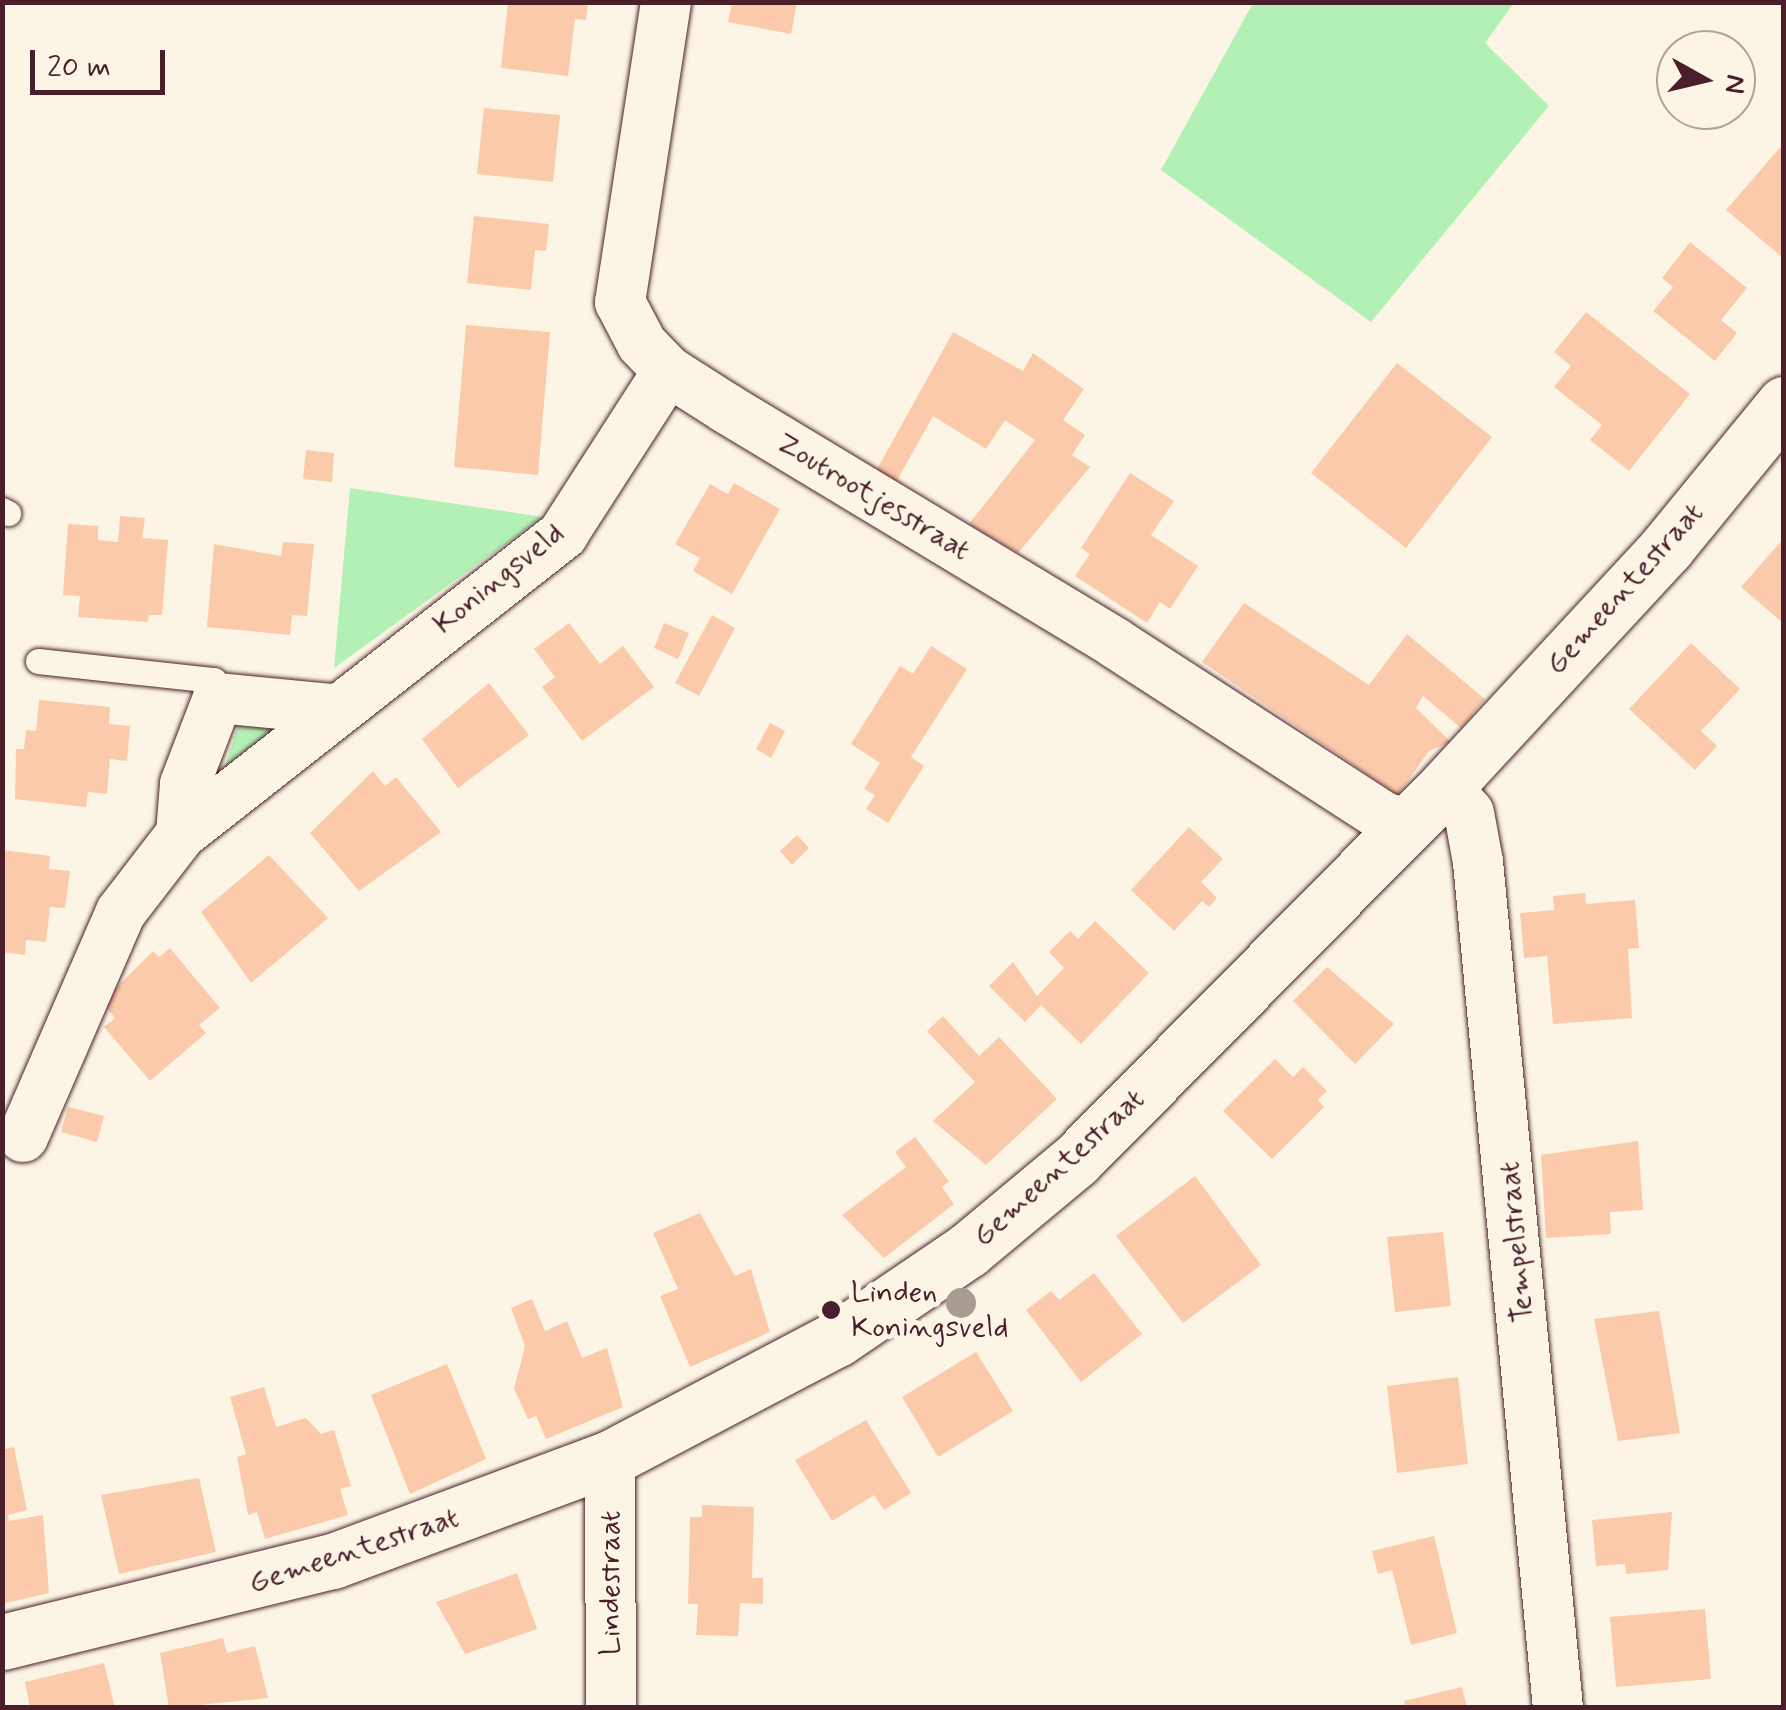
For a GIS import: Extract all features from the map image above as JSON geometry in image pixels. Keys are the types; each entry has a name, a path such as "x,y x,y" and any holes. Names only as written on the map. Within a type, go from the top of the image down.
{"street":[{"name":"Zoutrootjesstraat","path":"666,2 620,302 668,371 1115,642 1386,818 1427,804"},
{"name":"Koningsveld","path":"23,1137 120,912 181,834 332,709 563,534 668,371"},
{"name":"Gemeentestraat","path":"2,1642 333,1561 610,1458 837,1339 968,1250 1076,1160 1427,804 1668,546 1784,404"},
{"path":"181,834 185,784 218,698 332,709"},
{"name":"Tempelstraat","path":"1427,804 1469,813 1478,862 1558,1708"},
{"name":"Lindestraat","path":"610,1458 611,1708"}],"lane":[{"path":"38,661 214,680 218,698"}],"green space":[{"path":"1253,3 1514,3 1485,43 1549,106 1371,322 1161,170"},
{"path":"350,488 543,517 334,668"},
{"path":"248,720 276,726 275,734 223,774 238,725"}],"building":[{"path":"508,2 588,2 586,20 575,19 568,76 501,68"},
{"path":"732,2 797,2 791,34 728,22"},
{"path":"484,108 560,115 553,182 477,174"},
{"path":"1784,143 1784,259 1726,210"},
{"path":"474,216 549,224 546,251 535,250 531,290 467,283"},
{"path":"1690,242 1747,288 1721,320 1737,333 1715,361 1653,311 1673,287 1662,278"},
{"path":"1586,312 1690,394 1629,471 1590,440 1602,425 1554,387 1571,366 1554,352"},
{"path":"466,325 550,332 538,475 454,467"},
{"path":"953,332 1023,371 1033,353 1084,389 1063,420 1085,435 1072,455 1090,467 1018,553 969,524 1035,440 1005,420 986,449 933,416 895,484 875,473"},
{"path":"1397,363 1492,437 1406,548 1311,473"},
{"path":"306,450 334,453 332,482 303,479"},
{"path":"1130,473 1174,501 1151,535 1198,566 1170,609 1160,602 1147,623 1075,576 1090,554 1081,548"},
{"path":"734,483 780,509 732,594 693,571 700,558 675,544 710,484 728,494"},
{"path":"120,516 145,518 142,538 168,540 162,615 149,615 148,622 78,617 80,596 63,595 68,524 98,526 98,540 118,542"},
{"path":"1784,538 1784,624 1741,587"},
{"path":"283,542 314,544 307,616 292,615 290,635 207,627 214,544 281,556"},
{"path":"1244,603 1369,685 1407,634 1485,699 1461,728 1423,696 1416,708 1451,742 1429,751 1398,795 1202,662"},
{"path":"712,615 735,628 699,696 675,683"},
{"path":"569,623 600,664 623,646 654,687 582,741 542,687 555,677 534,649"},
{"path":"664,623 689,633 678,659 654,648"},
{"path":"1691,643 1740,689 1701,731 1717,746 1695,770 1629,709"},
{"path":"931,646 967,669 911,757 924,766 888,823 866,809 875,795 864,789 880,763 851,744 900,666 913,674"},
{"path":"489,683 529,735 458,788 422,739"},
{"path":"39,700 110,707 109,724 130,726 127,761 110,759 107,794 88,792 86,807 15,799 16,749 24,749 26,730 36,731"},
{"path":"770,723 785,731 771,758 756,749"},
{"path":"373,771 385,786 396,777 441,832 359,891 310,833"},
{"path":"1189,827 1223,859 1201,882 1217,898 1209,907 1202,901 1174,931 1131,890"},
{"path":"797,835 809,848 792,865 780,851"},
{"path":"2,850 50,856 49,869 70,871 65,908 50,907 46,942 26,940 25,955 2,952"},
{"path":"269,855 328,918 251,983 201,912"},
{"path":"1585,893 1586,904 1635,900 1639,948 1628,949 1632,1018 1553,1024 1547,956 1524,958 1520,913 1554,910 1553,896"},
{"path":"1095,921 1149,973 1081,1044 1041,1005 1025,1022 989,986 1013,962 1037,996 1064,968 1049,952 1070,931 1078,939"},
{"path":"170,948 220,1008 199,1025 206,1033 150,1081 104,1027 115,1018 102,1002 153,951 159,957"},
{"path":"1327,967 1394,1024 1355,1064 1293,1001"},
{"path":"943,1016 979,1056 999,1037 1057,1099 986,1165 933,1121 975,1082 927,1031"},
{"path":"1275,1059 1293,1077 1303,1067 1327,1091 1318,1100 1324,1107 1272,1159 1223,1111"},
{"path":"68,1107 104,1116 97,1142 61,1132"},
{"path":"915,1137 949,1181 942,1187 954,1204 884,1258 842,1215 906,1167 895,1152"},
{"path":"1638,1141 1643,1210 1610,1212 1611,1234 1546,1238 1541,1155"},
{"path":"1195,1176 1261,1265 1183,1323 1116,1236"},
{"path":"700,1213 735,1276 751,1269 770,1332 690,1367 660,1296 678,1289 653,1233"},
{"path":"1443,1232 1451,1306 1395,1312 1387,1237"},
{"path":"1094,1273 1142,1334 1081,1382 1026,1310 1051,1291 1059,1300"},
{"path":"532,1299 545,1331 567,1321 582,1358 607,1348 623,1407 546,1439 536,1416 528,1419 514,1389 525,1346 511,1308"},
{"path":"1659,1311 1680,1433 1618,1441 1594,1319"},
{"path":"976,1352 1013,1411 938,1457 902,1397"},
{"path":"447,1364 486,1459 410,1494 371,1395"},
{"path":"1458,1377 1468,1464 1397,1473 1387,1386"},
{"path":"264,1387 276,1427 306,1418 321,1434 334,1430 351,1486 340,1489 348,1515 265,1539 257,1512 248,1515 237,1457 246,1454 230,1397"},
{"path":"866,1420 911,1493 884,1510 874,1495 832,1521 795,1460"},
{"path":"14,1447 27,1510 8,1515 9,1521 43,1515 49,1593 2,1604 2,1450"},
{"path":"199,1478 216,1552 119,1574 101,1495"},
{"path":"702,1505 754,1507 752,1578 763,1578 763,1604 740,1603 738,1636 696,1635 698,1604 688,1604 690,1517 702,1517"},
{"path":"1672,1512 1668,1570 1626,1574 1625,1564 1596,1566 1592,1520"},
{"path":"1434,1536 1457,1633 1411,1645 1392,1570 1378,1574 1372,1551"},
{"path":"517,1573 537,1629 465,1654 436,1602"},
{"path":"1705,1609 1711,1679 1616,1687 1610,1617"},
{"path":"223,1638 227,1653 255,1646 268,1698 169,1708 160,1653"},
{"path":"104,1663 115,1708 30,1708 25,1682"},
{"path":"1462,1687 1467,1708 1406,1708 1404,1701"}],"place":[{"name":"Linden Koningsveld","path":"831,1310"}]}
